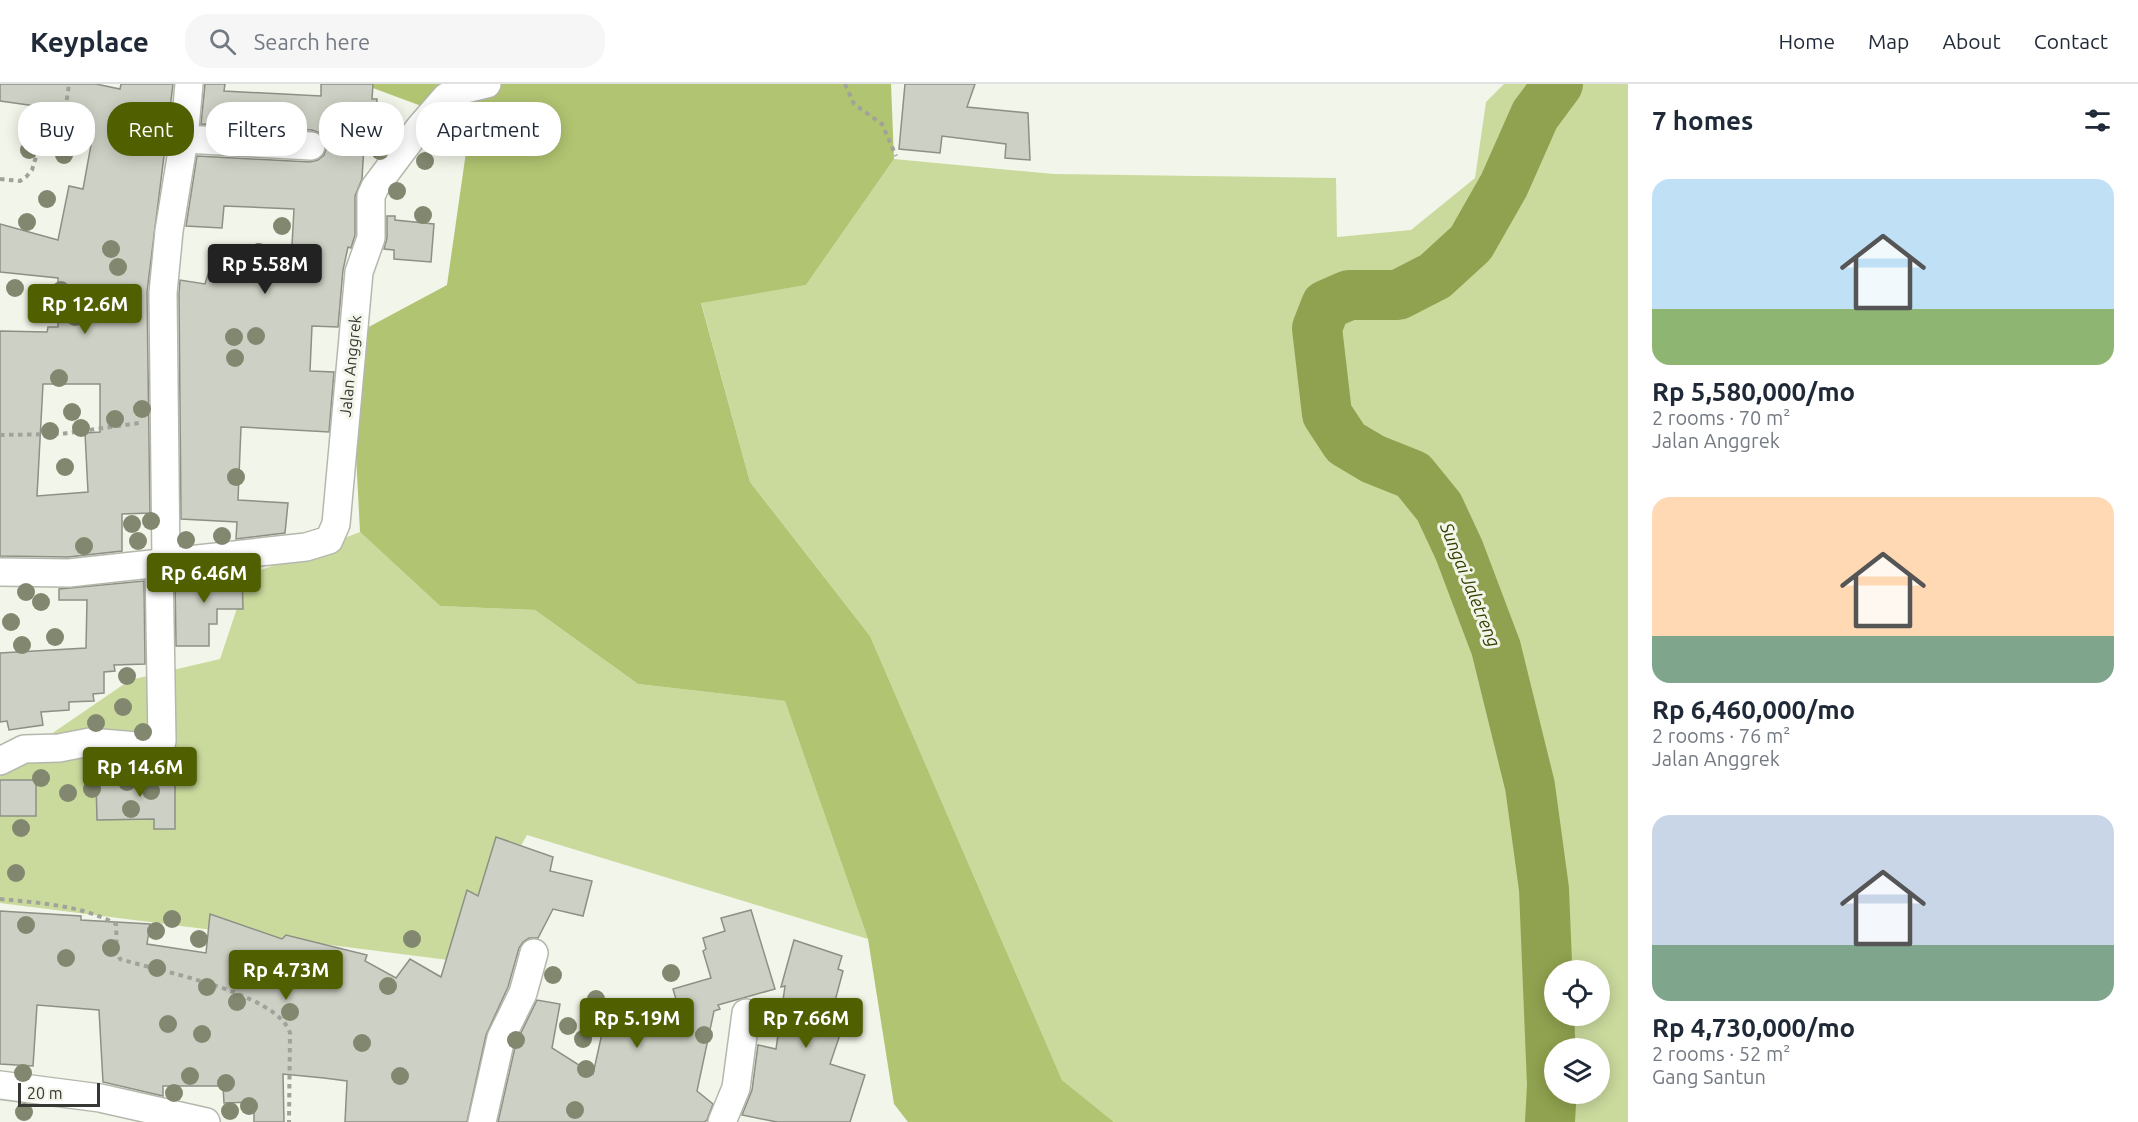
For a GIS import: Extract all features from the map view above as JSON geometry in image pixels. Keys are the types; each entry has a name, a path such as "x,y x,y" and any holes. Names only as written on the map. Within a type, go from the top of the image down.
{"street":[{"path":"187,102 189,84"},
{"name":"Jalan Anggrek","path":"404,148 446,97 458,90 487,84"},
{"path":"194,140 311,146"},
{"path":"0,761 24,750 59,748 90,742 160,748 162,741 164,269 181,156"},
{"name":"Jalan Anggrek","path":"163,562 306,547 326,542 333,535 336,524 359,272 370,238 371,196 398,156"},
{"path":"0,572 69,573 163,562"},
{"path":"482,1122 501,1038 523,993 534,953"},
{"path":"722,1122 736,1088 746,1013"},
{"path":"0,1085 100,1098 206,1122"}],"path":[{"path":"0,179 20,181 32,170 44,130 66,105 69,84"},
{"path":"845,84 854,104 882,124 896,156"},
{"path":"311,146 319,137"},
{"path":"0,435 61,434 102,429 149,421 163,412"},
{"path":"0,899 60,906 102,918 116,924 117,952 120,959 196,979 256,1002 280,1016 290,1033 290,1122"}],"green space":[{"path":"362,84 891,84 894,159 806,285 701,303 750,482 870,636 1062,1080 1114,1122 908,1122 894,1104 868,939 785,701 638,684 535,610 440,606 360,532 350,337 447,285 465,156 561,156 561,102 416,102 416,104"},
{"path":"1504,84 1628,84 1628,1122 1114,1122 1062,1080 870,636 750,482 701,302 806,285 894,159 1054,174 1336,178 1337,237 1411,230 1475,178 1486,102"},
{"path":"360,532 440,606 535,610 638,684 785,701 868,939 527,835 456,961 0,903 0,769 130,680 220,659 248,575"}],"building":[{"path":"0,84 96,84 120,89 121,84 173,84 171,102 107,102 107,156 164,156 147,292 150,513 122,514 122,551 68,557 0,556 0,331 47,332 48,327 58,327 58,278 0,272 0,224 58,240 69,186 83,189 89,156 95,156 95,102 18,104 0,101","holes":["43,384 100,384 100,432 85,433 88,492 37,496"]},
{"path":"205,84 225,84 224,91 321,96 321,84 373,84 372,99 377,99 377,102 319,102 319,133 307,130 307,102 206,102 206,124 201,124"},
{"path":"905,84 975,84 967,107 1028,113 1030,160 1005,158 1006,144 942,136 940,153 899,149"},
{"path":"197,156 310,162 323,156 363,156 362,179 355,196 355,235 351,248 348,247 343,270 338,327 312,326 310,371 334,372 329,432 241,427 238,500 288,503 285,533 236,539 237,522 181,519 180,280 205,284 209,271 226,274 228,261 291,263 294,209 224,206 222,228 186,226"},
{"path":"387,216 395,216 395,220 434,224 431,262 394,259 394,250 384,249 387,238"},
{"path":"242,570 243,609 217,609 217,624 209,624 209,646 176,646 175,577"},
{"path":"144,581 145,664 114,665 115,671 104,672 104,693 93,694 94,701 69,702 69,710 41,712 43,725 9,730 7,721 0,722 0,653 86,648 87,600 59,600 59,589"},
{"path":"175,760 175,829 154,829 154,819 97,820 96,781 154,780 154,763 165,763"},
{"path":"0,780 36,780 36,816 0,816"},
{"path":"496,837 553,857 550,871 592,881 583,916 553,909 538,938 529,938 519,948 508,987 486,1035 467,1122 345,1122 347,1081 324,1078 283,1074 284,1122 254,1122 254,1102 224,1103 223,1086 163,1086 163,1096 103,1082 99,1010 37,1005 33,1066 0,1064 0,911 81,916 81,920 150,924 147,944 206,953 210,914 282,939 286,935 367,955 365,961 396,978 410,959 441,977 467,890 478,896"},
{"path":"751,910 775,989 718,1005 720,1009 714,1011 697,1091 713,1104 707,1120 704,1122 498,1122 516,1043 537,1000 560,1004 552,1048 593,1074 605,1020 629,1026 631,1016 684,1027 673,989 711,978 703,951 706,949 703,938 725,931 721,918"},
{"path":"794,940 842,956 838,969 843,971 832,1012 847,1014 830,1064 865,1075 850,1122 777,1122 742,1115 752,1090 758,1045 776,1049 785,986 781,987"}],"waterway":[{"name":"Sungai Jaletreng","path":"1550,1122 1552,1085 1544,889 1530,786 1496,648 1459,550 1439,507 1413,475 1373,459 1346,443 1327,414 1317,328 1326,305 1349,295 1398,295 1435,276 1471,243 1504,185 1535,115 1558,84"}]}
